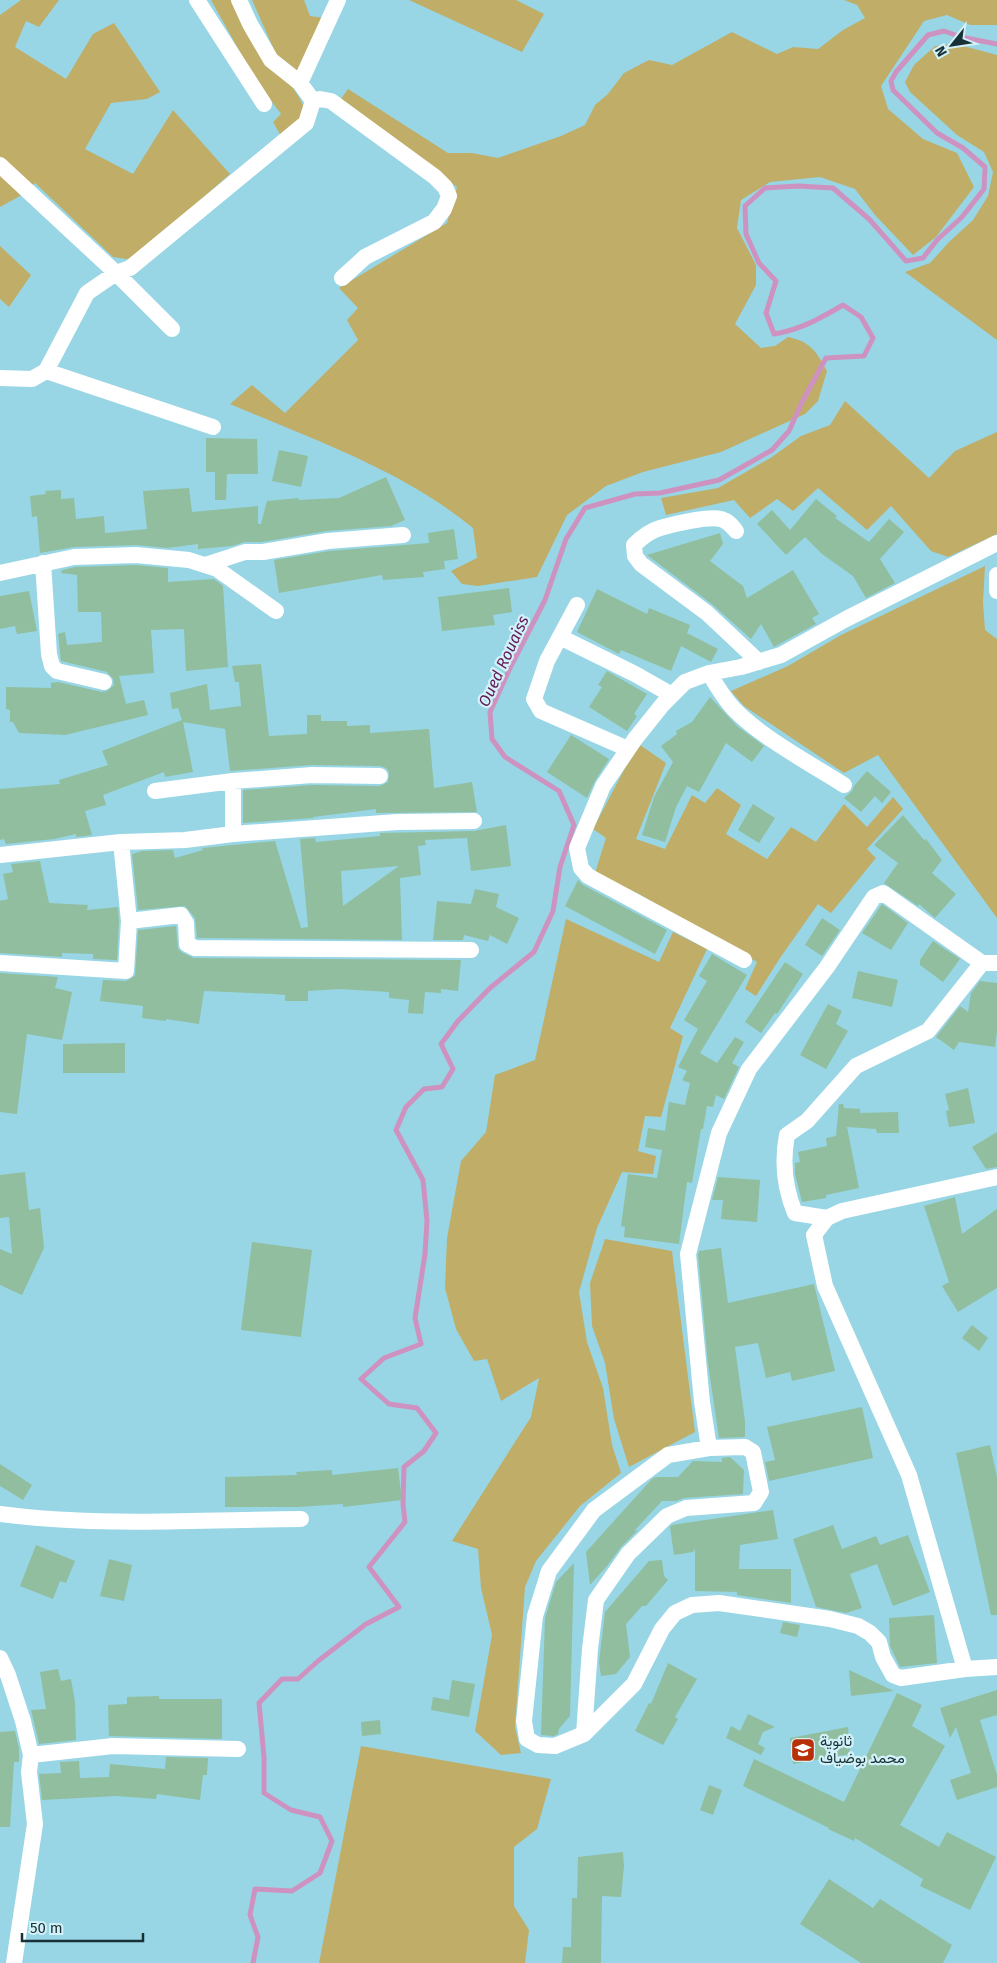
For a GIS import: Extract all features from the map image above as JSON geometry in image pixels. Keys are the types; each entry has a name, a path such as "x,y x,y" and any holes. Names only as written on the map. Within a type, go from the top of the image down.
{"street":[{"path":"197,0 264,104"},
{"path":"239,0 250,24 272,60 300,83 313,101"},
{"path":"300,83 338,0"},
{"path":"313,101 320,99 331,101 435,178 445,187 449,196 444,209 434,222 365,257 342,278"},
{"path":"0,378 32,379 46,371 87,293 116,273 130,268 306,123 313,101"},
{"path":"0,165 116,273 172,329"},
{"path":"46,371 213,427"},
{"path":"736,531 728,521 719,518 708,518 659,529 640,538 634,545 635,556 641,564 708,613 758,662"},
{"path":"205,565 245,552 264,552 328,541 403,535"},
{"path":"744,960 588,876 582,868 578,848 604,786 628,749 663,704 685,682 710,673 782,655 846,619 997,543"},
{"path":"0,573 74,557 136,555 189,560 218,568 276,611"},
{"path":"43,563 49,654 52,666 57,671 104,682"},
{"path":"997,576 997,591"},
{"path":"577,605 546,661 534,699 536,705 541,711 628,749"},
{"path":"560,637 635,674 672,695"},
{"path":"710,673 719,690 734,709 784,747 844,785"},
{"path":"155,791 233,781 312,774 380,776"},
{"path":"233,781 234,834"},
{"path":"0,855 121,842 185,840 234,834 397,822 474,821"},
{"path":"0,963 126,972 129,921 121,842"},
{"path":"709,1448 702,1402 688,1254 719,1133 749,1069 827,967 874,897 883,893 990,963 928,1031 856,1066 807,1121 786,1135 784,1148 788,1196 795,1214 827,1218"},
{"path":"129,921 181,915 186,923 187,944 195,948 471,950"},
{"path":"965,1669 909,1475 825,1286 814,1236 827,1218 842,1211 997,1177"},
{"path":"584,1734 590,1649 596,1600 628,1554 668,1516 686,1508 754,1503 761,1492 752,1452 744,1447 709,1448 668,1455 594,1510 549,1571 535,1616 524,1721 527,1739 538,1745 555,1746 584,1734 634,1684 662,1629 675,1613 692,1605 719,1603 830,1619 858,1626 870,1633 879,1642 888,1669 893,1676 901,1678 965,1669 997,1667"},
{"path":"0,1514 34,1519 98,1521 301,1519"},
{"path":"0,1658 8,1674 23,1720 31,1754 29,1772 35,1824 14,1963"},
{"path":"31,1754 113,1746 238,1749"}],"shaded area":[{"path":"21,0 59,0 39,27 26,21 15,47 66,79 93,34 114,23 160,92 147,99 111,103 85,149 133,174 173,110 230,174 132,260 113,257 35,183 20,196 0,207 0,15"},
{"path":"211,0 233,0 299,97 305,109 298,122 281,136 273,122 281,114 255,79"},
{"path":"252,0 304,0 310,16 324,18 299,72 276,54"},
{"path":"409,0 516,0 544,14 522,52"},
{"path":"844,0 997,0 997,25 970,25 947,15 924,21 881,86 888,109 923,139 957,153 974,187 936,237 913,255 875,215 855,189 820,177 770,182 741,200 737,228 756,265 756,285 735,324 761,348 775,346 788,337 808,345 816,353 827,371 818,401 805,414 721,452 643,472 606,486 567,515 537,577 478,586 462,584 451,571 477,558 473,528 446,507 417,489 356,458 230,404 252,385 285,413 358,340 347,320 358,308 339,288 447,223 457,187 338,103 348,89 448,153 472,153 498,158 561,136 585,125 595,105 608,94 624,73 649,60 672,65 732,32 777,54 793,47 818,49 843,30 865,18 857,5"},
{"path":"956,44 997,55 997,340 905,272 930,263 973,220 988,196 993,172 984,152 957,135 910,92 905,82 914,65 935,46"},
{"path":"0,246 31,275 9,307 0,299"},
{"path":"845,401 929,478 955,451 997,432 997,534 948,557 931,551 891,506 867,530 818,488 793,511 777,499 750,518 734,500 666,515 661,498 718,488 772,457 801,436 830,425"},
{"path":"985,566 983,602 985,630 997,639 997,918 878,755 844,773 744,706 731,691 788,666 841,635"},
{"path":"640,745 666,763 636,839 665,849 692,795 705,803 717,788 741,805 726,834 767,859 791,827 816,842 844,804 867,827 893,797 903,809 867,849 876,858 831,913 818,904 756,996 745,989 757,962 637,893 595,873 606,838 593,829 624,770"},
{"path":"566,919 659,962 673,932 707,949 670,1028 683,1036 661,1117 645,1116 638,1151 656,1156 653,1174 622,1172 597,1228 579,1292 587,1342 603,1388 612,1445 621,1473 580,1506 536,1561 525,1587 515,1727 521,1753 501,1755 475,1731 492,1635 481,1588 478,1549 452,1541 531,1417 539,1378 501,1401 487,1359 474,1361 456,1329 445,1288 447,1238 461,1161 486,1132 495,1075 535,1060"},
{"path":"605,1239 672,1251 695,1432 629,1467 614,1419 605,1363 592,1326 590,1283"},
{"path":"361,1746 551,1779 537,1829 514,1847 514,1906 529,1930 525,1963 319,1963"}],"building":[{"path":"206,438 257,439 258,474 227,474 226,500 215,500 215,472 206,472"},
{"path":"279,450 308,456 301,487 272,481"},
{"path":"386,477 405,520 391,526 327,531 262,542 245,542 232,546 198,549 198,544 167,548 136,545 74,547 40,553 37,516 32,517 30,496 46,494 45,491 61,490 61,499 74,498 76,519 104,516 105,533 147,529 143,491 189,488 192,512 258,506 258,524 261,524 267,501 299,498 298,500 339,498"},
{"path":"816,499 837,516 835,518 869,542 889,519 904,532 880,559 895,583 866,598 853,576 822,554 805,537 786,555 757,524 772,510 790,530"},
{"path":"454,529 458,559 444,561 445,569 423,572 424,577 383,580 382,575 279,593 274,560 329,551 429,543 428,533"},
{"path":"720,533 723,544 710,561 743,586 747,598 793,570 819,614 812,618 816,624 774,647 761,624 751,639 713,605 647,555"},
{"path":"136,565 168,568 168,582 214,579 223,586 228,667 186,671 184,629 151,630 154,673 119,676 126,704 144,700 148,715 65,735 19,733 13,722 10,722 10,710 6,709 6,687 51,688 51,683 58,682 102,692 107,691 114,685 113,679 107,672 61,661 58,634 65,632 67,645 102,642 101,612 78,612 77,575 61,573 62,570 75,567"},
{"path":"509,588 512,612 493,615 495,625 442,631 438,597"},
{"path":"597,589 647,614 649,608 690,625 687,633 718,649 711,662 681,646 671,671 621,650 619,654 577,632"},
{"path":"29,591 37,631 17,634 15,626 0,629 0,596"},
{"path":"261,664 269,736 307,734 307,715 321,715 321,721 347,721 347,726 370,725 370,733 429,729 434,788 472,782 477,812 376,813 376,809 313,818 243,823 243,790 312,785 380,786 388,782 389,772 386,768 380,766 312,765 230,771 225,729 183,722 193,772 165,777 164,772 103,795 106,805 85,811 92,835 76,837 76,834 54,839 6,844 4,839 0,840 0,789 60,784 59,780 108,765 102,751 182,720 178,708 172,709 170,693 207,684 210,710 241,706 239,682 235,682 232,666"},
{"path":"607,671 647,694 634,714 637,716 627,731 589,707 602,687 598,685"},
{"path":"710,697 737,726 764,746 752,762 726,743 699,792 687,786 676,807 665,842 642,835 654,797 673,762 661,746 677,734 676,731 692,722"},
{"path":"571,735 609,759 587,798 547,772"},
{"path":"867,771 891,792 882,803 875,796 861,812 844,798 852,791"},
{"path":"753,804 775,818 759,843 738,830"},
{"path":"903,815 924,840 926,839 942,860 932,873 956,894 935,918 919,904 918,906 884,883 898,863 874,845"},
{"path":"506,825 511,866 471,871 467,838 425,840 426,845 418,846 421,875 400,878 402,940 197,938 195,918 185,906 138,910 132,854 142,851 173,850 175,858 203,850 202,848 275,841 301,928 308,927 300,839 315,838 316,842 380,836 380,833 474,831","holes":["399,866 343,906 341,871"]},
{"path":"40,861 49,903 88,905 87,910 118,907 117,960 93,959 93,954 62,953 62,957 0,953 0,901 8,899 3,874 13,872 11,864"},
{"path":"578,880 583,885 667,930 655,954 565,906"},
{"path":"475,889 499,894 496,907 519,918 507,944 490,935 488,941 464,935 463,940 433,940 437,901 471,904"},
{"path":"882,904 908,923 891,950 862,933"},
{"path":"822,918 840,930 822,956 805,945"},
{"path":"176,926 178,949 194,958 461,960 458,991 441,989 441,993 425,992 423,1014 408,1013 409,1000 389,998 389,992 339,989 308,991 308,1001 285,1001 285,995 204,991 199,1024 166,1019 166,1021 142,1018 143,1006 100,1001 103,980 126,981 135,976 138,930"},
{"path":"933,941 960,959 943,982 920,965 920,960"},
{"path":"712,954 747,975 700,1053 717,1063 735,1037 744,1042 732,1063 739,1067 724,1099 716,1095 713,1107 707,1106 692,1183 687,1182 679,1244 624,1237 625,1227 621,1226 628,1174 657,1178 662,1150 645,1147 648,1128 665,1131 669,1102 685,1105 690,1083 682,1080 687,1071 678,1067 698,1029 684,1020 707,981 699,976"},
{"path":"785,962 803,974 777,1014 775,1013 761,1033 745,1022"},
{"path":"858,971 898,980 892,1007 852,998"},
{"path":"0,973 58,977 55,988 72,992 62,1040 27,1034 17,1114 0,1112"},
{"path":"980,981 997,983 995,1047 959,1042 954,1050 936,1037 960,1006 968,1012 971,993"},
{"path":"828,1004 842,1011 836,1024 848,1031 826,1069 800,1055"},
{"path":"125,1043 125,1073 63,1073 63,1044"},
{"path":"968,1088 975,1123 949,1127 946,1111 949,1110 945,1094"},
{"path":"839,1104 843,1104 844,1108 860,1109 860,1113 898,1112 899,1133 877,1133 876,1129 847,1127 859,1188 826,1195 826,1198 802,1202 795,1174 795,1163 800,1162 798,1152 827,1146 826,1138 836,1136"},
{"path":"997,1132 997,1167 986,1169 972,1147"},
{"path":"25,1172 29,1210 40,1208 44,1248 22,1295 0,1285 0,1249 12,1254 9,1217 0,1218 0,1175"},
{"path":"718,1177 760,1180 757,1222 721,1219 723,1200 712,1200"},
{"path":"955,1197 962,1234 997,1209 997,1288 958,1312 942,1286 949,1282 924,1206"},
{"path":"252,1242 312,1250 301,1337 241,1330"},
{"path":"721,1248 728,1303 814,1284 835,1371 792,1381 790,1372 766,1378 758,1343 735,1347 745,1421 745,1437 719,1438 708,1364 698,1255 699,1251"},
{"path":"972,1325 988,1338 979,1351 962,1338"},
{"path":"862,1407 873,1458 769,1481 765,1462 775,1460 767,1427"},
{"path":"990,1445 997,1477 997,1615 991,1615 956,1453"},
{"path":"730,1457 744,1470 743,1494 662,1501 634,1531 638,1530 621,1547 590,1585 586,1552 651,1480 655,1477 678,1477 693,1461 722,1462 722,1458"},
{"path":"0,1464 32,1485 23,1500 0,1486"},
{"path":"398,1468 402,1500 343,1507 343,1504 298,1507 225,1507 225,1477 297,1475 296,1472 332,1470 332,1475"},
{"path":"773,1510 778,1539 740,1545 739,1569 791,1569 791,1603 737,1595 737,1592 695,1591 695,1549 693,1552 674,1555 670,1527 672,1525"},
{"path":"833,1525 842,1549 876,1536 880,1545 908,1535 930,1592 893,1606 877,1564 850,1574 862,1608 846,1613 816,1607 793,1539"},
{"path":"36,1545 75,1561 66,1583 60,1581 53,1599 20,1586"},
{"path":"109,1559 132,1565 124,1601 100,1596"},
{"path":"662,1560 664,1576 668,1580 646,1606 642,1606 626,1624 630,1657 616,1674 601,1676 599,1662 605,1612 649,1561"},
{"path":"574,1563 570,1716 559,1729 558,1734 554,1736 541,1735 545,1618 556,1582"},
{"path":"934,1615 937,1663 900,1667 890,1646 889,1618"},
{"path":"783,1622 800,1625 797,1637 780,1633"},
{"path":"668,1663 697,1679 675,1717 678,1719 663,1745 635,1731 649,1703 651,1704"},
{"path":"58,1669 61,1681 71,1679 75,1702 76,1740 39,1744 31,1710 46,1709 40,1672"},
{"path":"849,1670 894,1691 851,1696"},
{"path":"452,1680 475,1684 469,1717 431,1710 433,1697 449,1700"},
{"path":"997,1690 997,1715 980,1720 997,1775 997,1787 957,1800 950,1780 971,1773 956,1727 950,1738 940,1708"},
{"path":"897,1693 922,1705 912,1726 945,1746 900,1825 939,1847 947,1832 996,1857 970,1910 920,1886 923,1879 855,1838 854,1841 828,1829 743,1786 754,1759 844,1802"},
{"path":"159,1696 159,1699 222,1699 222,1739 109,1736 108,1705 127,1704 127,1697"},
{"path":"748,1714 775,1727 763,1732 758,1744 765,1748 761,1755 726,1738 731,1726 740,1731"},
{"path":"380,1720 381,1734 362,1736 361,1722"},
{"path":"848,1727 850,1754 793,1764 790,1738"},
{"path":"15,1731 19,1748 19,1762 14,1762 10,1827 0,1827 0,1732"},
{"path":"166,1757 208,1758 207,1775 203,1775 200,1800 157,1794 156,1799 117,1796 42,1800 39,1774 61,1773 60,1762 79,1761 80,1778 109,1777 110,1764 165,1769"},
{"path":"709,1785 722,1790 713,1815 700,1810"},
{"path":"623,1852 624,1866 621,1897 602,1896 601,1963 562,1963 563,1947 571,1947 572,1898 577,1898 578,1857"},
{"path":"829,1879 873,1908 880,1899 952,1945 943,1963 861,1963 800,1924"}],"waterway":[{"name":"Oued Rouaiss","path":"253,1963 258,1937 250,1915 255,1889 292,1891 320,1873 332,1841 320,1817 291,1810 264,1793 264,1757 259,1703 282,1679 298,1679 366,1624 399,1607 369,1567 405,1522 403,1504 404,1467 424,1451 436,1433 417,1408 389,1404 361,1379 384,1358 421,1344 415,1318 425,1254 427,1221 423,1180 396,1130 406,1107 424,1089 442,1087 453,1069 441,1044 458,1021 490,988 534,952 553,911 560,867 574,825 559,791 505,757 492,739 490,712 545,600 566,539 585,508 635,494 660,493 719,480 772,450 789,431 802,402 826,358 864,356 873,338 861,317 843,305 818,319 774,334 766,313 776,281 759,263 746,234 745,206 765,188 798,186 833,188 869,219 906,261 923,258 937,240 962,217 984,189 985,167 963,148 937,133 893,90 891,81 896,72 928,35 944,31 961,37 997,44"}],"place":[{"name":"ثانوية محمد بوضياف","path":"803,1750"}]}
